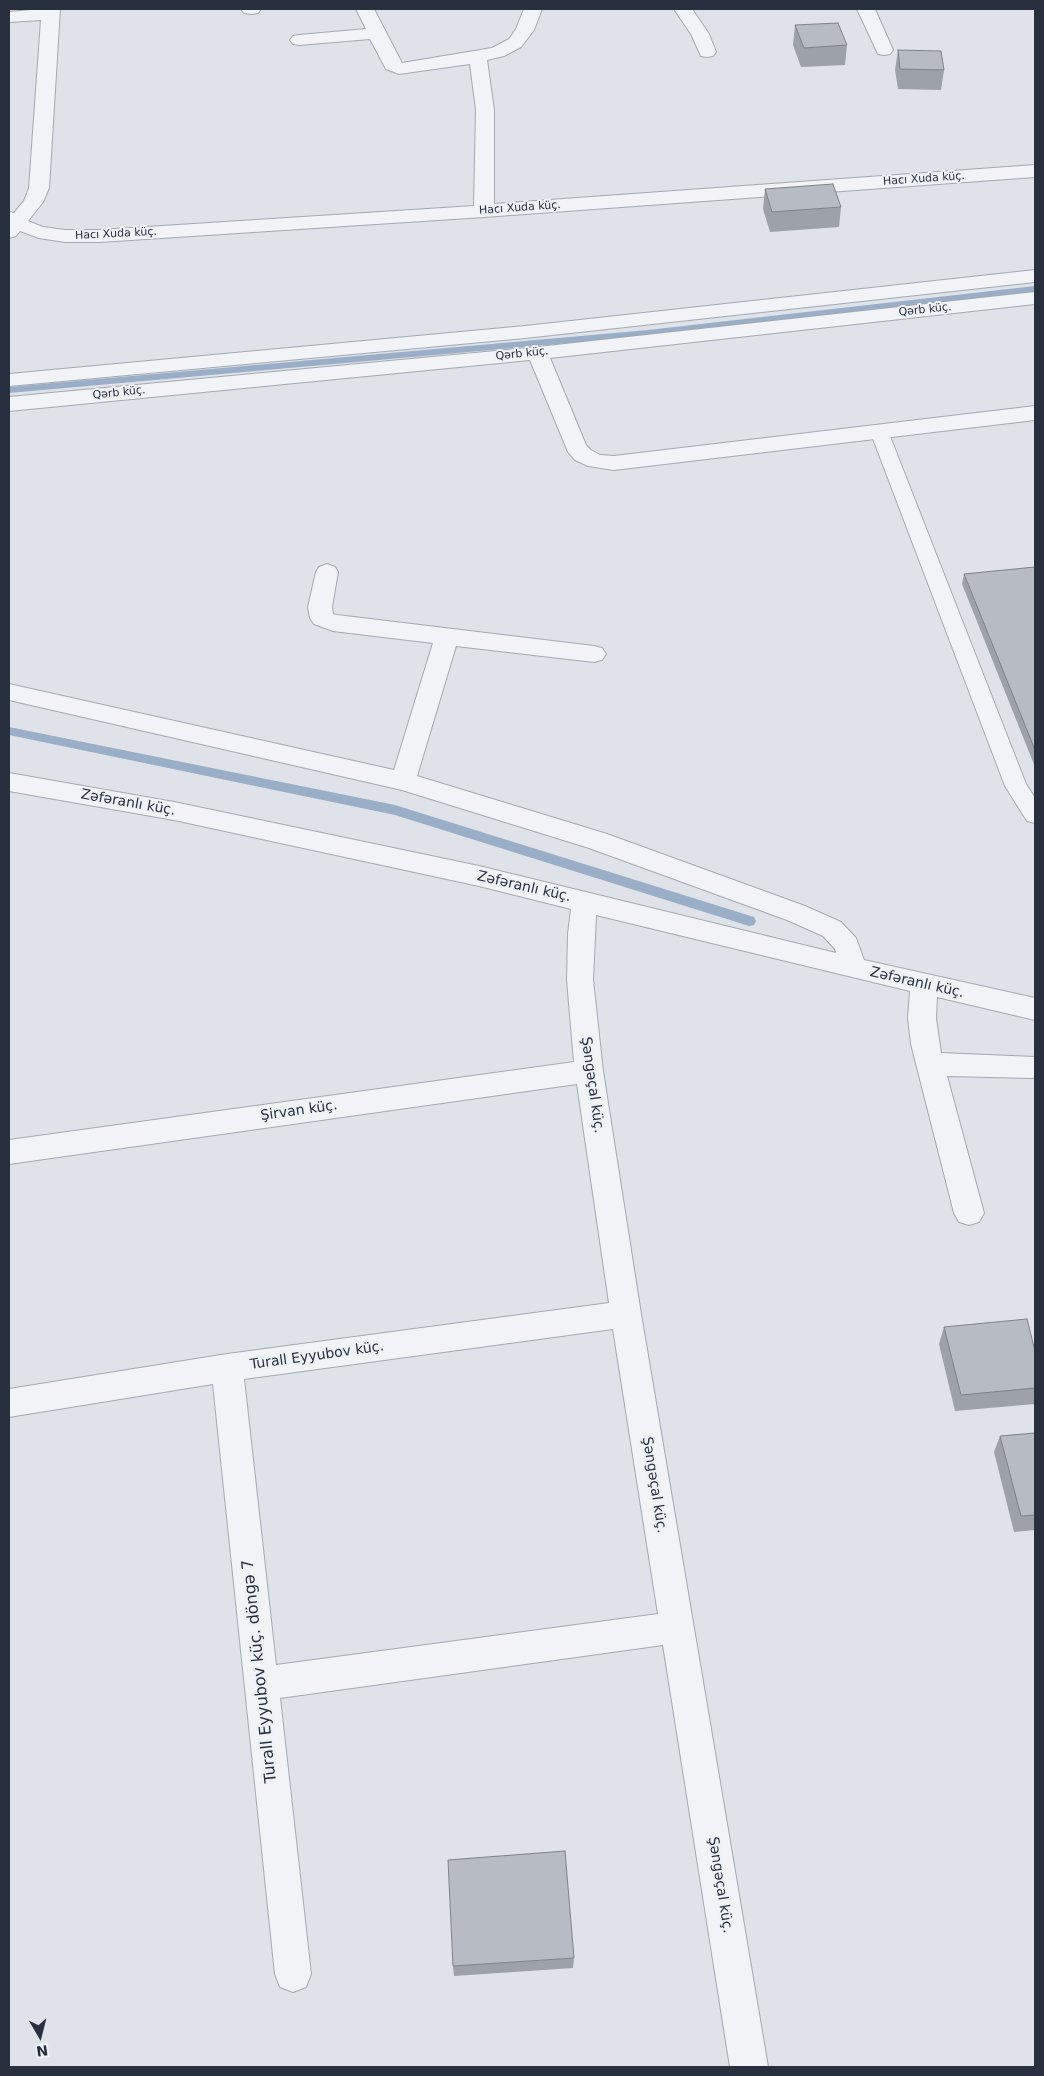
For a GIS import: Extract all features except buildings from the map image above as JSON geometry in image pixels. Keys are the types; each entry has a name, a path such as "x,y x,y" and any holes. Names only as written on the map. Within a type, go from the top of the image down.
{"street":[{"path":"365,9 392,65 399,69 478,57 498,52 515,43 525,30 533,9"},
{"path":"683,9 700,34 707,52"},
{"path":"866,9 884,50"},
{"path":"9,17 50,11 39,188 33,202 12,224"},
{"path":"299,40 376,32"},
{"path":"478,57 485,110 484,210"},
{"name":"Hacı Xuda küç.","path":"12,224 39,232 65,236 484,210 1035,171"},
{"name":"Qərb küç.","path":"9,380 534,331 1035,276"},
{"name":"Qərb küç.","path":"9,404 538,353 1035,298"},
{"path":"538,353 576,447 583,456 596,461 614,463 1035,413"},
{"path":"327,572 320,607 322,618 334,623 594,654"},
{"path":"403,782 447,636"},
{"path":"9,692 403,782 598,841 796,913 832,929 847,945 853,968"},
{"name":"Zəfəranlı küç.","path":"9,782 174,811 479,876 853,968 1035,1009"},
{"name":"Şəngəçal küç.","path":"585,902 581,934 580,980 589,1071 626,1314 749,2067"},
{"path":"924,984 922,1018 925,1044 969,1213"},
{"path":"931,1064 1032,1067"},
{"name":"Şirvan küç.","path":"9,1152 589,1071"},
{"name":"Turall Eyyubov küç.","path":"9,1403 227,1368 626,1314"},
{"name":"Turall Eyyubov küç. döngə 7","path":"227,1368 293,1974"},
{"path":"261,1684 678,1627"}],"lane":[{"path":"878,431 1016,786 1035,815"}],"waterway":[{"path":"9,390 648,333 1035,289"},
{"path":"9,731 395,810 749,921"}]}
